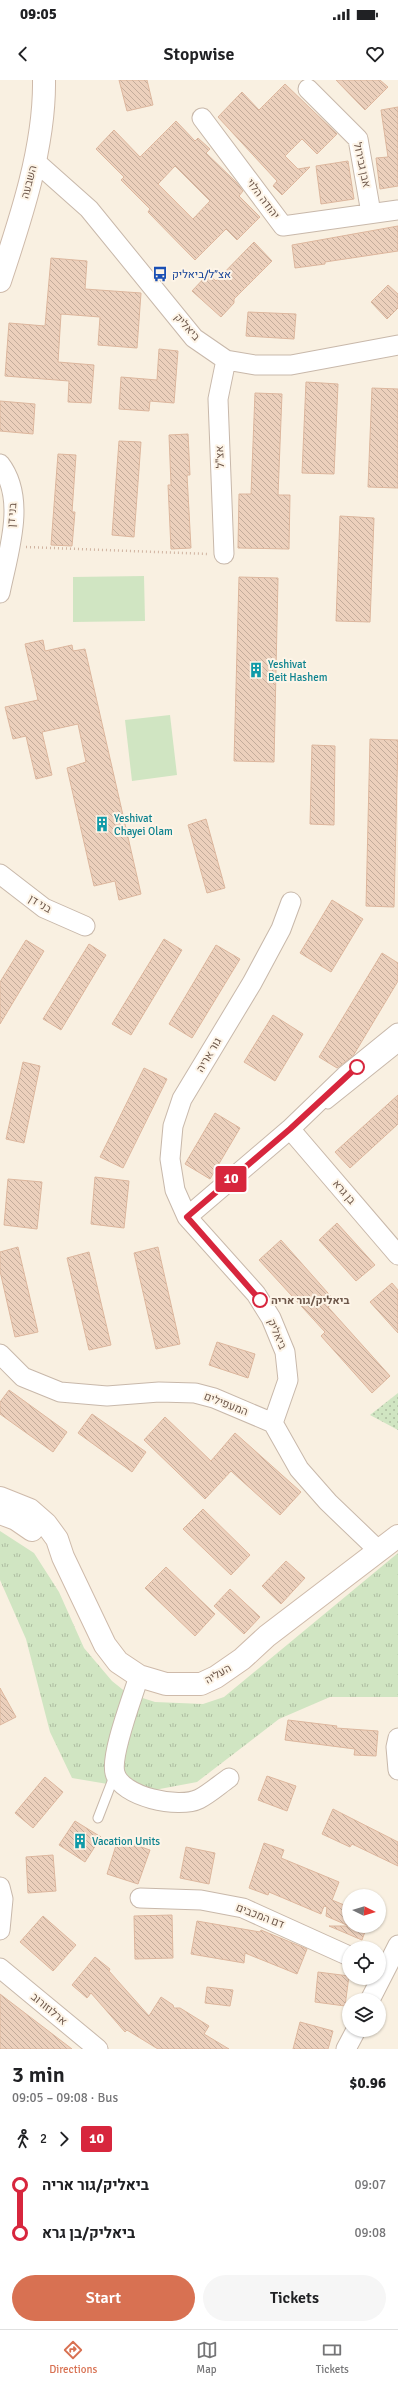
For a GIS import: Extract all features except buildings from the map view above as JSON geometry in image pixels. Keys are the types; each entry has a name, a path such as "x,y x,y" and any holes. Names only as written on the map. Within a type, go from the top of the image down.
{"main road":[{"name":"השבעה","path":"0,281 4,250 35,161 43,111 44,80"},
{"name":"העליה","path":"0,1498 30,1510 46,1524 57,1539 62,1557 105,1645 118,1662 139,1676 166,1684 201,1684 216,1677 398,1536"},
{"name":"העליה","path":"0,1513 16,1519 38,1534 62,1557"}],"street":[{"name":"אבן גבירול","path":"308,89 358,140 371,213"},
{"name":"יהודה הלוי","path":"202,118 284,226 398,210"},
{"name":"ביאליק","path":"35,161 89,209 194,338 226,360 255,365 291,364 398,345"},
{"name":"אצ\"ל","path":"224,554 218,399 226,360"},
{"name":"בני דן","path":"0,464 6,472 15,502 9,547 0,593"},
{"name":"בני דן","path":"0,874 44,908 86,926"},
{"name":"גור אריה","path":"187,1217 176,1190 170,1159 173,1126 182,1099 252,983 281,930 292,902"},
{"path":"187,1217 290,1129 345,1076 398,1033"},
{"name":"בן גרא","path":"290,1129 398,1255"},
{"name":"ביאליק","path":"187,1217 256,1294 271,1318 285,1352 288,1380 273,1423"},
{"name":"המעפילים","path":"0,1354 23,1376 60,1392 107,1396 159,1392 195,1393 214,1398 273,1423"},
{"path":"273,1423 299,1469 328,1502 378,1550"},
{"path":"139,1676 116,1754 115,1774 126,1789 147,1798 172,1802 198,1800 229,1778"},
{"path":"398,1738 396,1747 398,1770"},
{"path":"0,1887 3,1899 0,1930"},
{"name":"דם המכבים","path":"140,1898 201,1900 243,1908 342,1953"},
{"path":"386,1964 398,1945"},
{"name":"ארלוזורוב","path":"0,1968 98,2049"},
{"path":"346,2049 352,2037"}],"lane":[{"path":"290,1129 345,1090 398,1048"},
{"path":"98,1818 115,1774"}],"path":[{"path":"9,547 224,554"}],"green space":[{"path":"144,576 145,621 73,622 73,577"},
{"path":"170,715 177,775 132,781 125,720"},
{"path":"398,1393 398,1430 370,1415"},
{"path":"0,1531 34,1553 59,1592 84,1648 112,1681 127,1693 155,1702 203,1704 224,1697 398,1553 398,1697 330,1697 279,1719 197,1782 149,1791 72,1778 50,1732 26,1639 0,1580"}],"bus line":[{"name":"10","path":"260,1300 187,1217 290,1129 345,1076 357,1067"}],"place":[{"name":"אצ״ל/ביאליק","path":"160,274"},
{"name":"Yeshivat Beit Hashem","path":"256,670"},
{"name":"Yeshivat Chayei Olam","path":"102,824"},
{"name":"ביאליק/גור אריה","path":"260,1300"},
{"name":"Vacation Units","path":"80,1841"}]}
